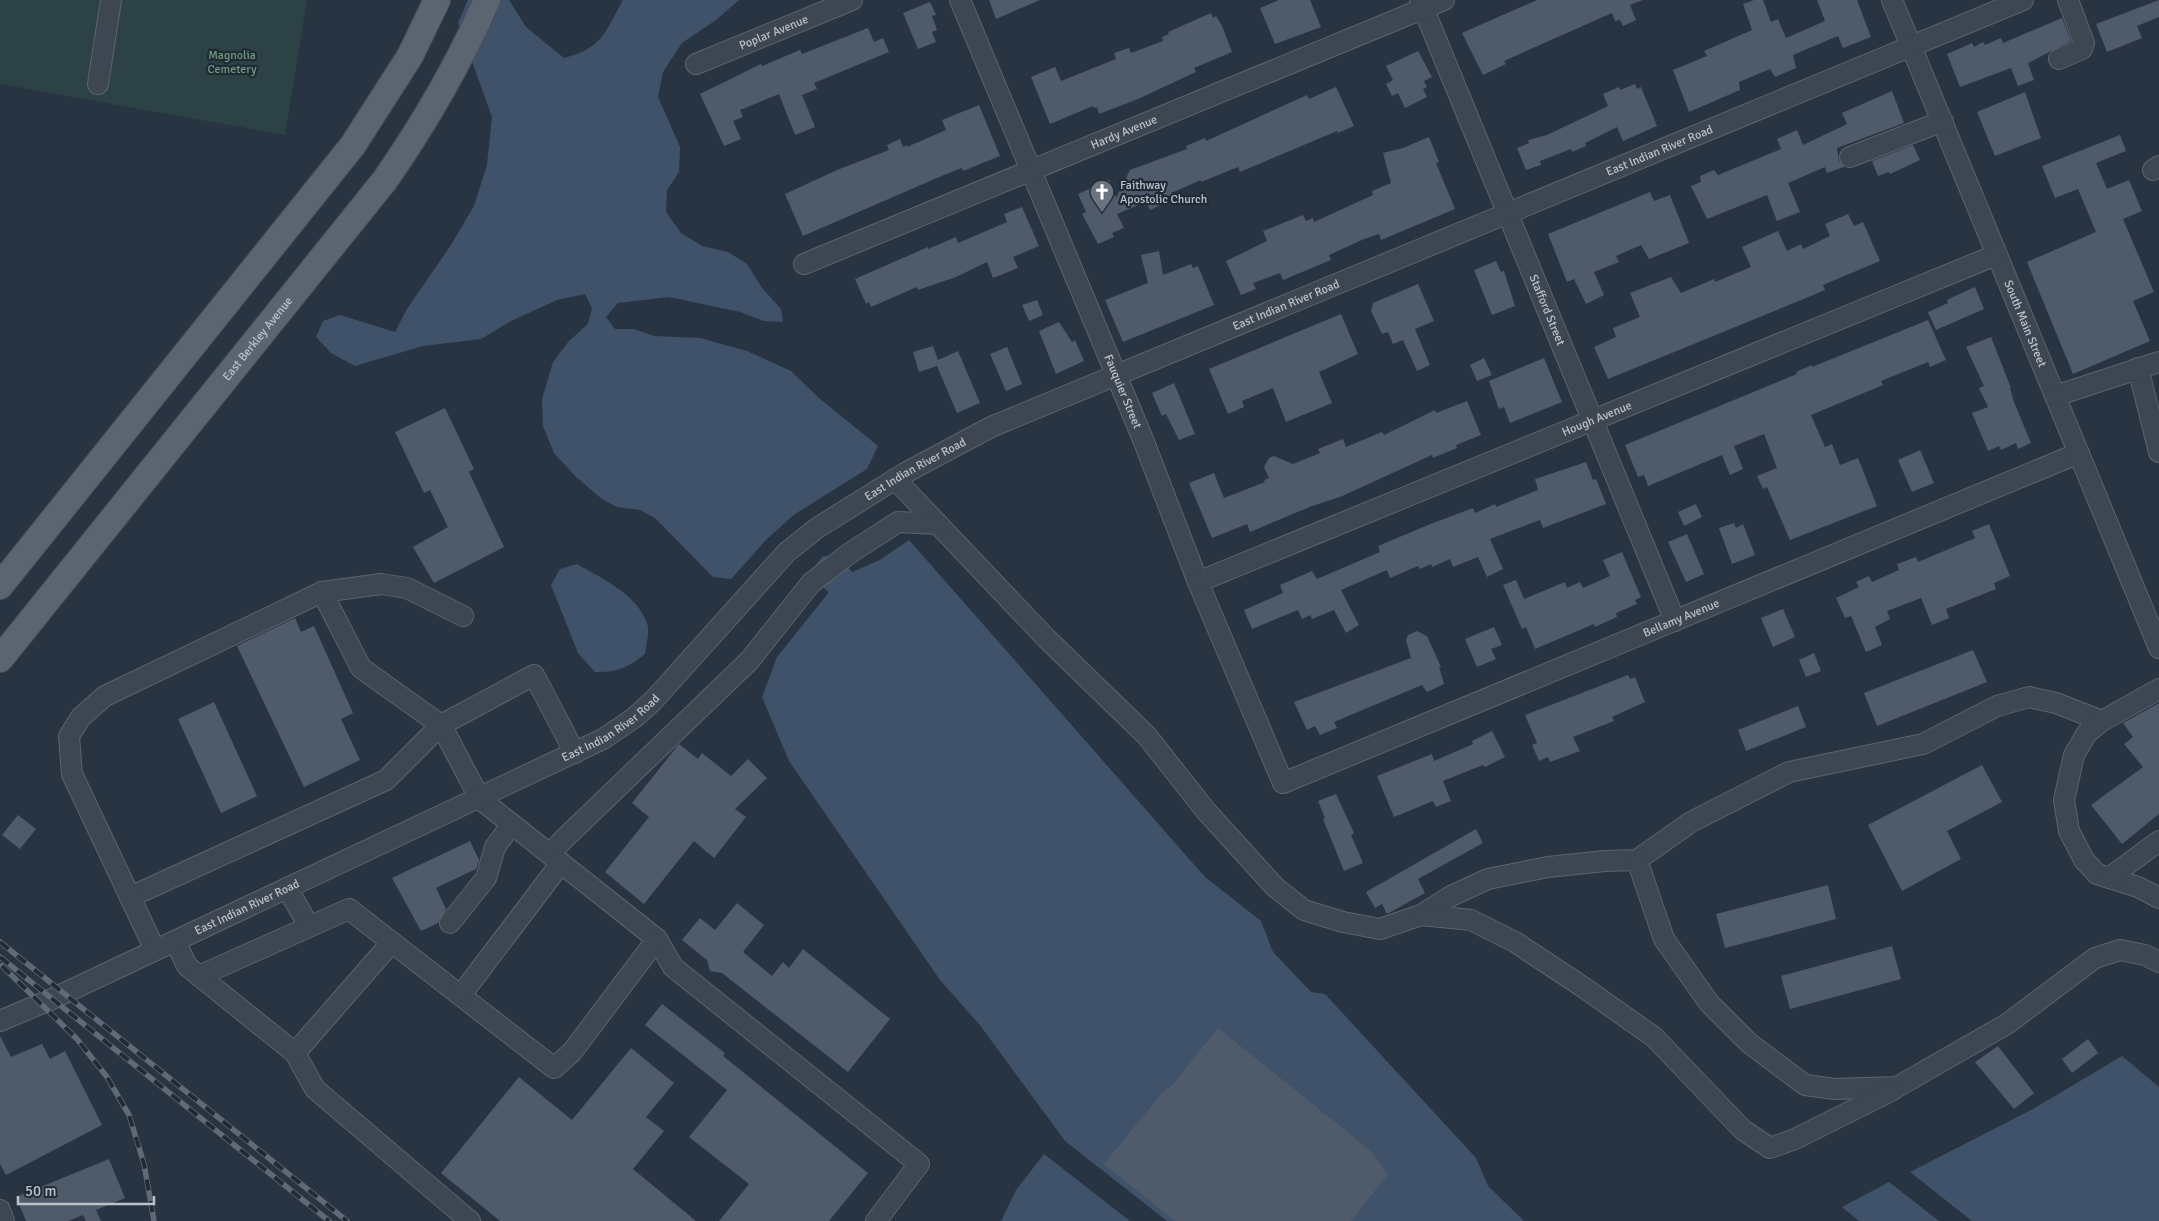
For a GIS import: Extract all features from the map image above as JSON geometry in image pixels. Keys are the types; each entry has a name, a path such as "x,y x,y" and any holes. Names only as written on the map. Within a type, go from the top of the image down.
{"main road":[{"path":"0,586 353,146 410,56 437,0"},
{"name":"East Berkley Avenue","path":"0,659 385,180 426,120 448,82 487,0"}],"street":[{"path":"98,84 111,0"},
{"name":"Poplar Avenue","path":"696,64 852,0"},
{"name":"Fauquier Street","path":"960,0 1142,436 1198,582 1283,784"},
{"name":"Hardy Avenue","path":"804,264 1032,170 1422,4 1444,0"},
{"name":"South Main Street","path":"1892,0 2079,453 2152,612 2159,648"},
{"name":"East Indian River Road","path":"2,1017 176,941 480,799 603,739 634,718 653,701 787,552 818,528 896,479 991,427 1911,48 2023,0"},
{"path":"2060,60 2082,49 2084,43 2068,0"},
{"name":"Stafford Street","path":"1422,4 1675,621"},
{"path":"1850,157 1943,121"},
{"name":"Hough Avenue","path":"1198,582 1996,255"},
{"path":"2055,396 2159,362"},
{"path":"2138,368 2159,452"},
{"name":"Bellamy Avenue","path":"1283,784 2079,453"},
{"path":"896,479 1047,639 1147,736 1206,811 1274,887 1304,910 1343,922 1380,929 1421,915 1451,896 1488,879 1548,867 1605,861 1637,860 1691,822 1789,772 1923,744 1996,706 2029,697 2056,703 2102,721"},
{"path":"461,995 556,858 564,838 750,660 811,583 850,553 898,522 938,524"},
{"path":"155,950 72,774 70,736 80,717 105,696 322,592 381,584 407,588 463,616"},
{"path":"322,592 361,668 441,725 480,799 657,939 673,966 919,1164 876,1221"},
{"path":"130,897 386,780 441,725 534,675 575,753"},
{"path":"2159,689 2102,721 2087,733 2074,755 2064,800 2069,831 2084,860 2097,874 2138,886 2159,898"},
{"path":"450,923 486,878 495,847 512,824"},
{"path":"2109,878 2159,841"},
{"path":"1637,860 1664,939 1709,1003 1748,1043 1805,1085 1835,1089 1898,1087"},
{"path":"288,888 309,926"},
{"path":"199,976 349,909 554,1068 572,1052 657,939"},
{"path":"1421,915 1471,920 1515,942 1580,985 1654,1038 1743,1130 1770,1148 1795,1139 1898,1087 2007,1024 2095,958 2120,950 2145,955 2159,962"},
{"path":"176,941 187,966 295,1053 315,1089 470,1221"},
{"path":"295,1053 392,942"},
{"path":"0,1210 4,1221"}],"green space":[{"name":"Magnolia Cemetery","path":"0,0 307,0 285,135 0,84"}],"water":[{"path":"468,0 509,0 526,27 564,58 577,54 595,44 607,30 623,0 739,0 716,20 682,43 663,72 658,97 680,147 679,172 667,190 666,212 681,233 702,246 728,252 747,264 762,288 781,309 783,322 764,321 740,312 669,297 618,303 606,317 615,329 634,329 654,336 700,338 747,351 791,371 819,398 878,446 867,469 795,514 767,539 731,579 713,577 655,518 640,510 617,507 602,499 576,477 554,453 543,426 542,399 553,362 569,341 588,324 592,308 585,294 557,300 511,321 481,339 423,346 355,366 331,353 316,337 323,321 340,315 395,332 407,309 449,248 474,206 487,165 492,117 458,23"},
{"path":"909,540 1205,877 1261,921 1273,952 1311,992 1325,994 1476,1158 1488,1186 1524,1221 1167,1221 1065,1141 979,1024 940,980 789,761 762,697 777,657 829,592 821,586 815,566 823,556 840,557 852,572 880,560"},
{"path":"577,564 627,595 642,613 647,623 648,638 645,654 628,666 616,670 595,672 578,653 551,585 560,569"},
{"path":"2122,1056 2159,1087 2159,1221 1972,1221 1910,1172 2033,1109"},
{"path":"1044,1154 1130,1221 1001,1221 1016,1190"},
{"path":"1889,1182 1939,1221 1859,1221 1842,1207"}],"building":[{"path":"989,0 1040,0 996,19"},
{"path":"1279,0 1310,0 1321,27 1275,44 1260,8"},
{"path":"1537,0 1643,0 1630,5 1636,20 1623,26 1620,20 1615,21 1612,13 1504,61 1506,64 1483,75 1462,33"},
{"path":"1754,0 1763,0 1771,22 1778,19 1786,38 1825,21 1817,0 1857,0 1871,37 1843,48 1838,36 1793,55 1796,68 1775,77 1770,69 1739,82 1740,90 1689,112 1673,70 1707,56 1704,51 1752,30 1743,4"},
{"path":"2159,0 2159,17 2137,26 2142,38 2107,52 2096,24"},
{"path":"930,2 936,15 932,16 937,30 932,32 936,42 918,49 903,13"},
{"path":"1211,13 1213,18 1216,16 1222,26 1232,52 1194,68 1196,72 1138,99 1099,114 1097,107 1094,108 1093,106 1050,124 1031,77 1055,67 1061,81 1116,59 1114,53 1129,48 1131,53 1163,41 1162,37 1169,34 1168,32"},
{"path":"2062,18 2071,41 2028,63 2034,80 2018,86 2011,68 1960,87 1947,54 1972,43 1974,47 1983,42 1985,45 2001,38 2003,43"},
{"path":"868,28 874,42 883,38 889,52 814,83 817,89 802,95 815,127 795,135 779,94 740,110 743,117 733,121 741,139 724,146 700,94 761,64 762,66 800,50 802,54"},
{"path":"1418,51 1432,77 1424,81 1427,87 1423,89 1427,97 1405,108 1398,93 1392,96 1386,84 1393,80 1386,66"},
{"path":"1635,84 1637,89 1641,87 1657,126 1623,141 1617,127 1585,143 1586,146 1572,152 1571,149 1540,161 1541,165 1526,170 1517,148 1529,143 1528,140 1547,135 1608,106 1603,94 1619,87 1620,90"},
{"path":"1336,87 1354,126 1338,133 1337,131 1240,172 1238,167 1201,182 1201,180 1171,193 1172,195 1166,197 1168,202 1150,210 1146,202 1117,214 1124,228 1112,233 1114,237 1098,244 1082,214 1086,212 1078,194 1109,180 1116,198 1130,170 1187,149 1186,146 1205,138 1206,141 1307,95 1309,99"},
{"path":"1892,91 1904,123 1837,148 1839,161 1844,167 1827,173 1825,167 1788,183 1800,212 1777,221 1767,195 1707,219 1691,186 1701,182 1700,176 1714,170 1718,175 1781,149 1777,139 1797,130 1803,145 1847,124 1842,113"},
{"path":"2025,92 2041,138 1995,156 1977,112"},
{"path":"979,105 1000,156 963,171 962,168 944,175 803,236 785,194 837,170 889,150 887,145 900,139 903,147 907,145 907,147 946,130 942,120"},
{"path":"2120,135 2126,151 2096,163 2107,189 2129,180 2142,211 2123,219 2154,292 2133,301 2150,341 2073,374 2027,262 2096,232 2078,189 2055,198 2042,166"},
{"path":"1429,137 1439,162 1436,163 1455,209 1381,240 1379,234 1364,239 1329,255 1331,260 1283,280 1280,273 1253,283 1256,289 1241,295 1226,261 1267,241 1263,231 1303,215 1306,221 1313,218 1314,222 1373,195 1372,191 1391,183 1383,153 1403,148"},
{"path":"1913,145 1920,160 1890,174 1889,172 1878,176 1872,161"},
{"path":"1650,192 1654,201 1670,195 1689,243 1649,259 1641,245 1616,256 1619,262 1594,272 1604,295 1586,304 1574,279 1567,282 1548,234"},
{"path":"1022,207 1039,246 1013,257 1018,268 993,278 987,262 956,277 918,290 917,287 871,307 869,302 866,304 855,279 928,247 928,249 956,237 958,243 1007,222 1004,214"},
{"path":"1848,214 1854,226 1863,222 1880,261 1823,285 1825,290 1608,379 1594,347 1616,337 1613,328 1640,317 1630,293 1671,277 1681,293 1714,279 1715,282 1751,267 1742,247 1778,231 1787,251 1801,244 1803,249 1830,236 1825,224"},
{"path":"1159,251 1163,275 1191,264 1193,268 1198,266 1214,305 1123,342 1105,300 1148,283 1141,255"},
{"path":"1496,261 1501,272 1504,271 1515,306 1492,315 1474,270"},
{"path":"1418,284 1434,321 1415,329 1430,365 1417,371 1403,340 1393,344 1388,332 1382,334 1371,311 1373,303"},
{"path":"1975,287 1984,309 1936,330 1928,312 1948,303 1947,300"},
{"path":"1037,300 1043,315 1029,321 1022,305"},
{"path":"1341,314 1358,354 1319,372 1332,403 1286,422 1273,388 1242,401 1244,407 1228,414 1209,369"},
{"path":"1928,320 1946,360 1930,367 1928,362 1881,381 1883,385 1811,415 1825,447 1832,444 1840,465 1858,458 1877,506 1790,540 1767,487 1763,489 1757,476 1777,468 1764,434 1734,446 1743,469 1730,475 1722,455 1648,486 1644,475 1638,477 1625,445 1797,374 1796,372 1812,365 1812,367"},
{"path":"1059,322 1072,342 1075,340 1084,361 1056,374 1039,331"},
{"path":"1991,337 2031,443 2018,449 2016,443 2001,450 1999,446 1988,451 1972,413 1988,407 1979,388 1984,386 1966,347"},
{"path":"933,346 938,360 958,351 980,403 957,413 937,366 919,372 913,352"},
{"path":"1007,347 1022,384 1006,391 990,354"},
{"path":"1484,358 1492,375 1477,381 1470,365"},
{"path":"1544,358 1562,402 1510,423 1504,407 1499,409 1489,381"},
{"path":"1174,383 1195,434 1179,440 1166,414 1162,416 1152,393"},
{"path":"1467,401 1481,435 1456,445 1457,448 1433,458 1432,455 1340,497 1312,506 1250,532 1247,524 1212,538 1189,483 1214,473 1224,498 1265,482 1264,480 1269,478 1264,467 1269,458 1274,456 1293,464 1320,453 1318,449 1343,439 1346,447 1382,432 1384,435 1435,410 1436,413"},
{"path":"445,408 474,469 469,472 504,547 434,583 413,547 448,527 430,490 424,493 395,432"},
{"path":"1920,450 1934,483 1912,492 1898,460"},
{"path":"1586,462 1593,480 1596,479 1606,504 1543,528 1540,520 1490,539 1503,569 1487,577 1478,557 1453,567 1450,559 1432,567 1431,564 1420,569 1418,566 1390,578 1387,570 1341,590 1359,625 1346,633 1334,610 1312,619 1310,615 1302,619 1298,610 1252,629 1244,610 1283,593 1280,585 1312,571 1317,579 1380,552 1378,546 1428,525 1473,508 1475,513 1495,504 1496,507 1538,490 1535,479"},
{"path":"1696,504 1702,517 1684,526 1678,512"},
{"path":"1734,523 1736,528 1743,524 1755,555 1732,564 1719,528"},
{"path":"1989,524 2010,576 1994,583 1996,589 1946,609 1949,618 1932,625 1921,598 1887,611 1890,619 1875,627 1882,645 1866,652 1851,616 1845,618 1836,598 1859,587 1856,582 1869,576 1872,582 1899,570 1897,564 1916,557 1918,562 1975,538 1972,531"},
{"path":"1687,534 1704,574 1686,582 1668,542"},
{"path":"1622,552 1641,597 1635,600 1637,604 1616,613 1617,617 1595,627 1594,624 1535,649 1526,627 1522,629 1503,585 1516,580 1524,599 1565,582 1567,588 1580,582 1583,588 1610,576 1603,560"},
{"path":"1783,609 1795,637 1773,647 1761,618"},
{"path":"295,618 301,632 314,626 353,713 341,719 360,760 304,787 237,646"},
{"path":"1494,627 1502,645 1491,649 1496,659 1477,667 1465,639"},
{"path":"1417,631 1427,636 1441,667 1439,667 1444,684 1427,692 1422,685 1334,722 1337,728 1320,735 1315,726 1307,730 1294,702 1411,658 1406,640 1408,635"},
{"path":"1973,650 1987,682 1877,726 1864,693"},
{"path":"1814,653 1821,671 1806,677 1799,660"},
{"path":"1628,675 1630,679 1635,677 1645,702 1612,717 1614,721 1573,737 1580,751 1550,762 1548,757 1539,761 1532,745 1537,743 1525,715"},
{"path":"214,702 257,796 221,813 178,719"},
{"path":"2159,703 2159,814 2122,844 2091,805 2143,767 2124,744 2133,737 2123,723"},
{"path":"1798,706 1806,727 1746,751 1738,730"},
{"path":"1492,731 1505,757 1485,767 1483,765 1443,781 1451,801 1436,807 1433,801 1394,817 1377,776 1432,754 1434,761 1473,744 1472,741"},
{"path":"679,744 698,759 702,753 731,776 748,759 767,778 735,809 746,817 714,858 694,841 644,904 605,872 649,817 632,803"},
{"path":"1982,765 2002,802 1947,831 1961,859 1902,891 1868,825"},
{"path":"1336,794 1354,833 1351,835 1363,863 1344,871 1323,819 1325,818 1318,801"},
{"path":"18,815 36,829 20,849 2,835"},
{"path":"1476,829 1483,843 1418,879 1425,893 1387,914 1382,904 1375,908 1366,892"},
{"path":"470,841 479,860 476,869 436,888 446,909 438,923 421,931 392,878"},
{"path":"1828,885 1836,919 1725,948 1716,914"},
{"path":"737,903 764,925 743,952 772,976 783,962 789,968 803,949 890,1019 848,1072 722,973 710,971 707,960 682,940 700,918 715,930"},
{"path":"1892,946 1901,979 1790,1009 1781,976"},
{"path":"662,1004 725,1053 723,1056 868,1173 829,1221 719,1221 749,1184 689,1137 727,1090 645,1025"},
{"path":"1218,1028 1371,1151 1388,1174 1351,1221 1175,1221 1104,1164 1167,1087 1169,1089"},
{"path":"0,1036 11,1057 42,1044 50,1059 65,1051 102,1125 6,1175 0,1164"},
{"path":"2088,1039 2098,1053 2072,1073 2062,1059"},
{"path":"1998,1046 2034,1093 2014,1109 1975,1062"},
{"path":"631,1048 674,1083 646,1117 664,1131 633,1169 696,1221 500,1221 441,1173 519,1077 572,1120"},
{"path":"109,1159 125,1198 96,1210 101,1221 86,1221 83,1215 68,1221 26,1221 16,1197"}],"railway":[{"path":"0,942 347,1221"},
{"path":"0,957 329,1221"},
{"path":"2,966 77,1039 107,1077 129,1115 144,1164 154,1221"}],"place":[{"name":"Faithway Apostolic Church","path":"1102,213"}]}
